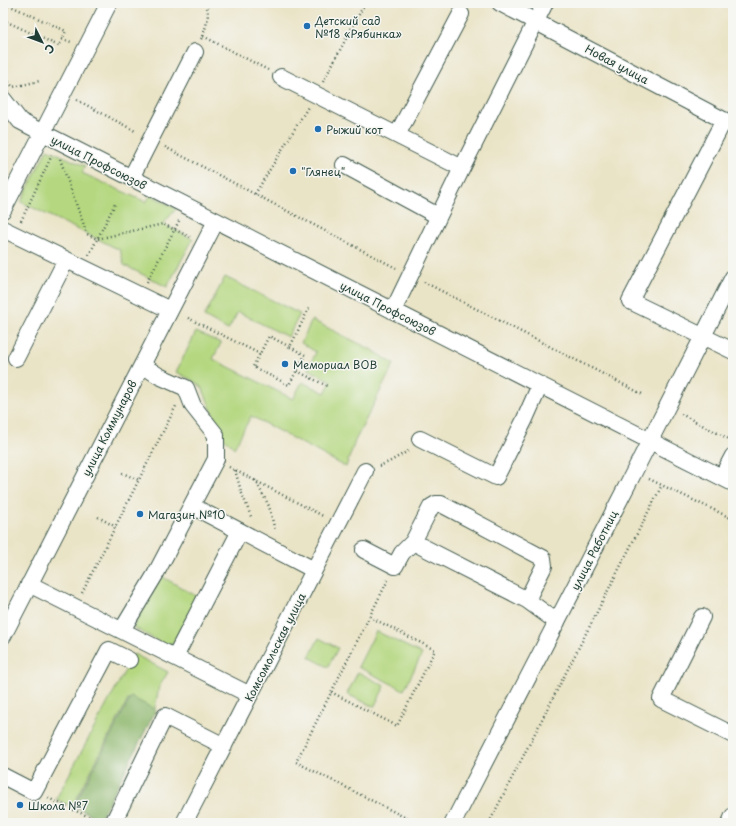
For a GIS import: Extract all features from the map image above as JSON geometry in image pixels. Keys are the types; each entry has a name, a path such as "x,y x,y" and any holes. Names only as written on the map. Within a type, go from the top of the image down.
{"street":[{"path":"3,210 109,3"},
{"name":"Новая улица","path":"500,3 728,122"},
{"path":"393,311 438,216 544,3"},
{"path":"397,135 461,14"},
{"path":"131,178 195,52"},
{"path":"281,77 462,168"},
{"name":"улица Профсоюзов","path":"3,99 20,121 727,480"},
{"path":"728,122 630,301 733,351"},
{"path":"344,166 438,216"},
{"name":"улица Коммунаров","path":"3,636 216,221"},
{"path":"9,232 170,310"},
{"path":"16,358 66,260"},
{"name":"улица Работниц","path":"453,823 733,277"},
{"path":"122,630 155,575 216,459 216,435 194,406 186,388 159,376 142,365"},
{"path":"420,439 496,477 540,385"},
{"path":"727,480 733,456"},
{"name":"Комсомольская улица","path":"184,823 365,471"},
{"path":"364,550 395,566 402,553 414,542 431,507 438,504 542,556 545,560 544,566 527,600"},
{"path":"192,506 314,570"},
{"path":"174,657 240,531"},
{"path":"414,542 527,600 557,622"},
{"path":"29,584 250,695"},
{"path":"702,617 661,698 733,734"},
{"path":"3,776 34,792 109,650 129,660"},
{"path":"113,823 165,716 224,746"},
{"path":"730,823 733,816"}],"path":[{"path":"3,20 59,46 66,31 4,3"},
{"path":"195,52 203,36 207,19 207,6 205,3"},
{"path":"203,36 281,77"},
{"path":"3,76 13,87 40,81"},
{"path":"77,101 644,395"},
{"path":"9,232 52,154"},
{"path":"58,155 87,234 97,239 163,224 204,244"},
{"path":"82,267 115,204"},
{"path":"140,295 183,213"},
{"path":"290,347 310,306"},
{"path":"188,318 260,354"},
{"path":"269,336 290,347 305,355 289,385 253,367 269,336"},
{"path":"297,370 329,387"},
{"path":"75,607 186,388"},
{"path":"675,411 733,441"},
{"path":"365,471 389,462 408,452 420,439"},
{"path":"216,459 338,524"},
{"path":"235,470 241,491 254,522"},
{"path":"122,473 139,480"},
{"path":"648,478 733,519"},
{"path":"255,480 269,506 276,533 278,551"},
{"path":"489,823 662,485"},
{"path":"98,517 116,527"},
{"path":"395,566 296,762 416,823"},
{"path":"331,692 397,726 435,650 370,617"},
{"path":"34,792 103,823"}],"green space":[{"path":"47,149 85,166 82,173 146,202 151,195 176,209 163,224 193,239 167,287 124,265 120,250 21,202"},
{"path":"225,277 300,314 288,337 238,312 228,330 204,317"},
{"path":"312,320 374,351 394,364 355,441 346,467 251,416 234,448 222,436 202,387 176,372 196,332 221,343 213,359 293,399 302,382 325,393 331,381 308,369 316,352 301,343"},
{"path":"161,576 198,597 170,648 133,627"},
{"path":"376,631 422,654 404,690 358,667"},
{"path":"319,638 338,648 328,667 309,657"},
{"path":"134,654 168,672 159,687 154,712 129,698 72,807 56,799"},
{"path":"358,672 385,686 374,707 347,694"},
{"path":"131,697 156,710 100,819 74,806"}],"place":[{"name":"Детский сад №18 «Рябинка»","path":"307,26"},
{"name":"Рыжий кот","path":"318,129"},
{"name":"\"Глянец\"","path":"293,171"},
{"name":"Мемориал ВОВ","path":"285,364"},
{"name":"Магазин №10","path":"140,514"},
{"name":"Школа №7","path":"20,805"}]}
